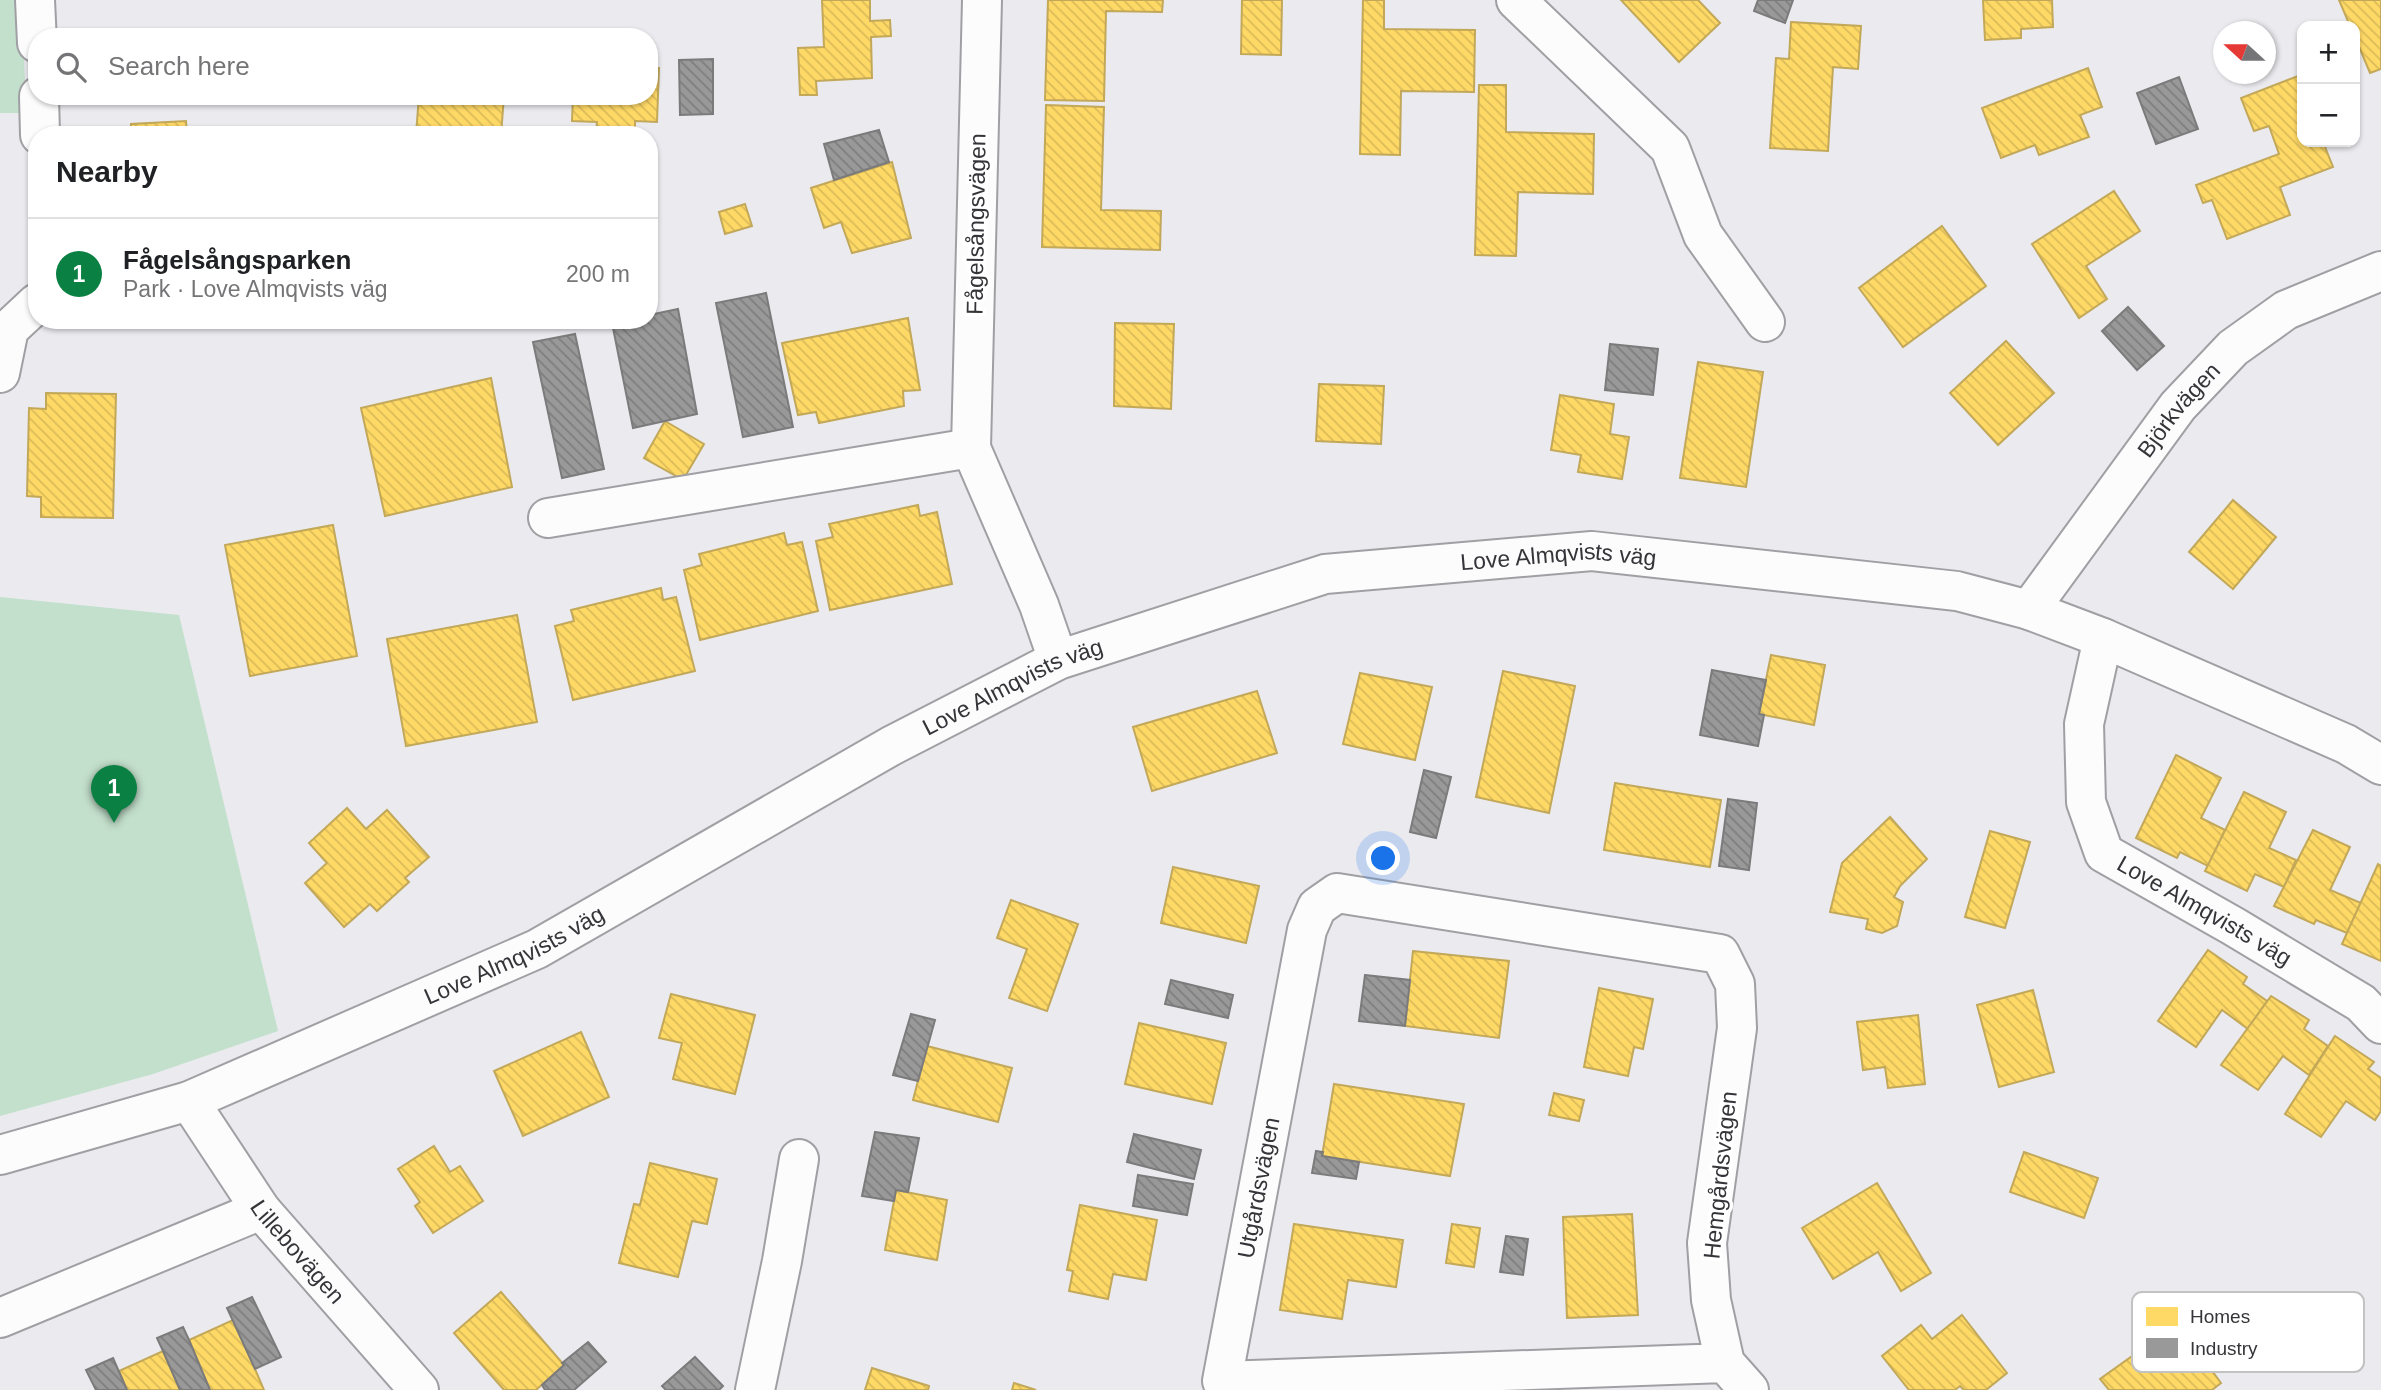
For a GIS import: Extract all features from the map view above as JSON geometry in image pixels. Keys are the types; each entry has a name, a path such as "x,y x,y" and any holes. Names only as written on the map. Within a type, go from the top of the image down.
{"street":[{"path":"35,0 36,28"},
{"name":"Fågelsångsvägen","path":"982,0 971,448 1039,605 1058,660"},
{"path":"1516,0 1670,148 1703,235 1765,322"},
{"path":"38,105 40,126"},
{"name":"Björkvägen","path":"2029,610 2178,406 2233,348 2286,310 2381,271"},
{"path":"0,373 9,329 28,311"},
{"path":"548,518 971,448"},
{"name":"Love Almqvists väg","path":"0,1156 189,1101 537,949 891,746 1058,660 1325,574 1592,551 1957,591 2029,610 2103,639 2346,744 2381,765"},
{"name":"Love Almqvists väg","path":"2103,639 2084,724 2086,802 2104,853 2361,1003 2381,1024"},
{"name":"Utgårdsvägen","path":"1720,954 1337,893 1317,907 1307,930 1222,1381 1737,1377"},
{"name":"Hemgårdsvägen","path":"1720,954 1735,984 1737,1028 1707,1243 1711,1300 1737,1377"},
{"name":"Lillebovägen","path":"189,1101 261,1210 419,1390"},
{"path":"755,1390 782,1261 799,1158"},
{"path":"0,1318 261,1210"}],"green space":[{"path":"0,0 22,0 26,113 0,113"},
{"path":"0,597 179,615 278,1031 153,1074 0,1116"}],"building: Homes":[{"path":"822,0 870,0 870,21 890,20 891,36 871,37 872,78 816,81 817,95 800,95 798,48 824,47"},
{"path":"1048,0 1163,0 1162,12 1106,11 1104,101 1045,100"},
{"path":"1242,0 1282,0 1281,55 1241,54"},
{"path":"1363,0 1384,0 1384,29 1475,30 1474,92 1401,91 1400,155 1360,154"},
{"path":"1621,0 1698,0 1720,23 1679,62"},
{"path":"1983,0 2052,0 2053,27 2021,29 2021,38 1985,40"},
{"path":"2339,0 2381,0 2381,69 2370,73 2360,49 2360,21 2348,21"},
{"path":"1791,22 1861,26 1858,69 1833,67 1828,151 1770,148 1776,58 1789,59"},
{"path":"2088,68 2102,107 2080,115 2089,137 2039,155 2035,145 2001,158 1982,108"},
{"path":"2297,76 2297,147 2325,147 2333,167 2280,187 2290,215 2227,239 2212,200 2203,203 2196,185 2279,154 2269,126 2254,131 2241,98"},
{"path":"1479,85 1506,85 1506,132 1594,134 1593,194 1518,192 1516,256 1475,255"},
{"path":"418,105 503,105 502,126 417,126"},
{"path":"573,105 658,105 657,122 635,121 635,126 597,126 597,122 572,121"},
{"path":"1046,105 1104,107 1101,210 1161,211 1160,250 1042,247"},
{"path":"186,121 186,126 131,126"},
{"path":"892,162 911,238 852,253 841,222 824,228 811,188"},
{"path":"2114,191 2140,231 2086,266 2107,299 2079,318 2032,244"},
{"path":"745,204 752,226 725,234 719,212"},
{"path":"1942,226 1986,286 1903,347 1859,288"},
{"path":"908,318 920,390 903,391 904,406 819,423 816,412 798,415 782,343"},
{"path":"1115,323 1174,324 1171,409 1114,406"},
{"path":"2006,341 2054,393 1998,445 1950,393"},
{"path":"1698,362 1763,372 1746,487 1680,478"},
{"path":"491,378 512,487 385,516 361,408"},
{"path":"1319,384 1384,386 1381,444 1316,441"},
{"path":"46,393 116,394 113,518 41,517 41,497 27,496 29,408 46,409"},
{"path":"1560,395 1614,404 1610,434 1629,437 1622,479 1578,472 1581,455 1551,450"},
{"path":"665,421 704,444 683,480 644,458"},
{"path":"2233,500 2276,537 2233,589 2189,552"},
{"path":"918,505 920,516 937,512 952,584 830,610 816,541 833,537 829,524"},
{"path":"333,525 357,656 250,676 225,545"},
{"path":"784,533 787,545 802,542 818,611 700,640 684,570 702,565 699,554"},
{"path":"661,588 663,600 676,597 695,671 573,700 555,626 574,621 571,610"},
{"path":"517,615 537,722 406,746 387,639"},
{"path":"1771,655 1825,665 1814,725 1759,714"},
{"path":"1503,671 1575,686 1549,813 1476,797"},
{"path":"1360,673 1432,687 1415,760 1343,744"},
{"path":"1257,691 1277,753 1152,791 1133,727"},
{"path":"2176,755 2221,778 2201,818 2225,830 2208,866 2180,852 2177,858 2136,838"},
{"path":"1615,783 1721,800 1710,867 1604,850"},
{"path":"2244,792 2286,812 2269,848 2296,860 2284,887 2255,874 2247,891 2205,871"},
{"path":"347,808 366,829 387,810 429,857 405,878 409,882 377,911 370,904 344,927 305,883 327,863 309,843"},
{"path":"1890,817 1927,859 1900,886 1894,897 1903,902 1897,926 1882,933 1866,929 1868,919 1830,912 1842,863"},
{"path":"2313,830 2350,847 2330,890 2361,903 2347,933 2316,920 2314,924 2274,906"},
{"path":"1990,831 2030,842 2005,928 1965,917"},
{"path":"2378,864 2381,866 2381,961 2342,944"},
{"path":"1173,867 1259,886 1246,943 1161,923"},
{"path":"1011,900 1078,924 1047,1011 1009,998 1027,949 997,938"},
{"path":"2208,950 2247,977 2243,984 2267,1001 2248,1029 2222,1010 2196,1047 2158,1021"},
{"path":"1413,951 1509,961 1499,1038 1405,1026"},
{"path":"1599,988 1653,999 1643,1049 1634,1047 1628,1076 1584,1067"},
{"path":"2033,990 2054,1072 1999,1087 1977,1005"},
{"path":"671,994 755,1015 735,1094 673,1079 682,1043 659,1038"},
{"path":"2271,996 2309,1020 2304,1029 2328,1046 2309,1075 2283,1056 2258,1090 2221,1065"},
{"path":"1918,1015 1925,1084 1888,1088 1885,1067 1863,1070 1857,1022"},
{"path":"1139,1023 1226,1043 1212,1104 1125,1084"},
{"path":"581,1032 609,1097 523,1136 494,1071"},
{"path":"2335,1036 2374,1062 2368,1069 2381,1078 2381,1111 2375,1120 2346,1101 2321,1137 2285,1114"},
{"path":"927,1046 1012,1068 998,1122 913,1100"},
{"path":"1334,1084 1464,1104 1450,1176 1322,1156"},
{"path":"1554,1093 1584,1100 1579,1121 1549,1115"},
{"path":"434,1146 450,1172 460,1166 483,1201 433,1233 415,1206 420,1202 398,1169"},
{"path":"2024,1152 2098,1178 2084,1218 2010,1192"},
{"path":"650,1163 717,1179 707,1224 692,1221 678,1277 619,1263 634,1204 640,1205"},
{"path":"1877,1183 1931,1273 1901,1291 1878,1252 1833,1279 1802,1228"},
{"path":"896,1190 947,1200 937,1260 885,1250"},
{"path":"1080,1205 1157,1220 1146,1280 1113,1274 1108,1299 1069,1291 1073,1271 1067,1270"},
{"path":"1632,1214 1638,1315 1567,1318 1563,1217"},
{"path":"1294,1224 1403,1240 1396,1287 1348,1280 1342,1319 1280,1310"},
{"path":"1452,1224 1480,1228 1474,1267 1446,1263"},
{"path":"501,1292 564,1365 536,1390 504,1390 454,1333"},
{"path":"1962,1315 2007,1373 1986,1390 1964,1390 1960,1386 1955,1390 1909,1390 1882,1356 1921,1325 1932,1339"},
{"path":"233,1320 264,1390 210,1390 189,1340"},
{"path":"163,1351 180,1390 127,1390 119,1371"},
{"path":"2132,1356 2132,1372 2213,1372 2221,1383 2212,1390 2109,1390 2100,1379"},
{"path":"872,1368 929,1386 928,1390 865,1390"},
{"path":"1014,1383 1036,1390 1012,1390"}],"building: Industry":[{"path":"1758,0 1793,0 1785,23 1754,11"},
{"path":"713,59 713,114 680,115 679,60"},
{"path":"2179,77 2198,129 2156,144 2137,93"},
{"path":"879,130 889,162 834,180 824,144"},
{"path":"766,293 793,427 743,437 716,303"},
{"path":"2128,307 2164,346 2137,370 2102,331"},
{"path":"678,309 697,414 633,428 613,329 658,329 658,313"},
{"path":"575,334 604,469 562,478 533,342"},
{"path":"1610,344 1658,349 1653,395 1605,390"},
{"path":"1712,670 1766,680 1759,714 1764,715 1758,746 1700,735"},
{"path":"1424,770 1451,777 1436,838 1410,832"},
{"path":"1728,799 1757,803 1749,870 1719,866"},
{"path":"1365,975 1410,980 1405,1026 1359,1021"},
{"path":"1171,980 1233,995 1228,1018 1165,1004"},
{"path":"911,1014 935,1020 918,1081 893,1075"},
{"path":"875,1132 919,1138 908,1192 896,1190 894,1201 862,1196"},
{"path":"1134,1134 1201,1150 1194,1179 1127,1162"},
{"path":"1316,1151 1323,1152 1322,1156 1359,1162 1356,1179 1312,1173"},
{"path":"1138,1175 1193,1184 1187,1215 1133,1206"},
{"path":"1506,1236 1528,1239 1523,1275 1500,1272"},
{"path":"252,1297 281,1357 255,1369 227,1308"},
{"path":"183,1327 210,1390 180,1390 157,1338"},
{"path":"588,1342 606,1362 574,1390 545,1390 542,1385 564,1365 562,1363"},
{"path":"695,1357 723,1386 719,1390 666,1390 662,1386"},
{"path":"113,1358 127,1390 96,1390 86,1370"}],"place":[{"name":"Fågelsångsparken","path":"114,823"}]}
